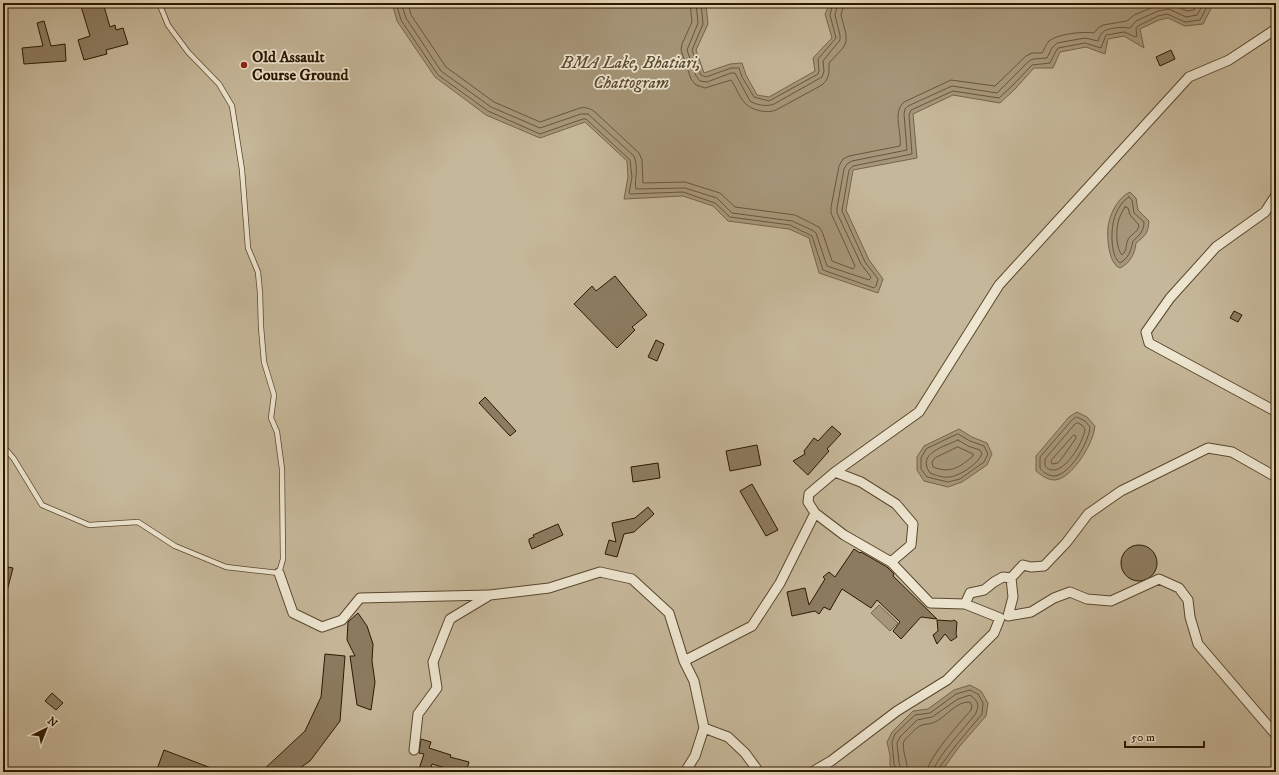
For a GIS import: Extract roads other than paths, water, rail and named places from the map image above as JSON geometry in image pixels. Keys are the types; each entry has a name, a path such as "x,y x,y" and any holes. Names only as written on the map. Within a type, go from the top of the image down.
{"street":[{"path":"1276,29 1229,60 1189,77 999,285 919,412 835,472 809,494 808,502 815,513 844,535 891,562 930,603 965,604 1004,617 1031,612 1054,598 1070,592 1087,599 1111,601 1159,579 1179,588 1188,600 1190,617 1198,644 1276,735"},
{"path":"1276,195 1265,212 1216,247 1170,298 1146,332 1149,343 1273,410 1276,406"},
{"path":"1010,578 1023,565 1031,567 1044,566 1066,543 1088,514 1121,490 1208,448 1232,452 1276,477"},
{"path":"835,472 861,482 896,504 913,524 911,545 891,562"},
{"path":"684,661 752,626 780,583 815,513"},
{"path":"279,573 293,613 322,627 342,620 360,598 490,596 549,588 600,572 632,579 669,613 684,661 694,681 704,728 695,756 685,772"},
{"path":"965,604 970,593 984,590 1003,577 1010,578"},
{"path":"812,772 831,761 897,711 947,680 994,633 1004,617 1013,597 1010,578"},
{"path":"414,750 418,714 437,688 434,662 450,619 490,596"},
{"path":"704,728 728,737 745,753 759,772"}],"lane":[{"path":"3,446 14,459 42,505 89,525 138,522 174,546 226,567 279,573 283,560 282,469 277,432 271,418 274,395 264,362 260,328 260,293 258,272 248,248 242,170 232,106 219,84 188,52 168,25 159,3"}],"water":[{"name":"BMA Lake, Bhatiari, Chattogram","path":"392,3 702,3 706,5 708,24 696,50 704,73 730,64 742,63 746,75 757,95 769,97 815,71 813,58 832,38 825,14 830,3 1213,3 1213,5 1203,24 1185,26 1168,18 1159,20 1140,29 1144,48 1124,36 1108,39 1105,54 1086,47 1060,52 1053,68 1034,68 1000,103 953,95 913,114 917,158 853,170 846,210 869,260 883,279 878,293 819,273 809,238 789,229 728,221 713,206 683,196 624,199 628,177 627,161 585,122 540,138 486,115 435,77 397,21"},
{"path":"1130,192 1136,198 1138,210 1149,221 1149,225 1146,234 1136,243 1131,258 1127,264 1120,268 1115,265 1111,256 1108,244 1108,226 1116,204"},
{"path":"1077,412 1087,417 1095,426 1090,444 1077,465 1065,476 1053,480 1046,478 1036,471 1036,456 1069,417"},
{"path":"959,429 972,437 987,443 992,454 987,465 962,482 948,487 924,481 917,470 917,457 924,446"},
{"path":"879,605 898,623 890,631 871,613"},
{"path":"970,685 981,691 988,703 986,716 959,747 941,772 893,772 890,765 890,755 887,742 892,732 913,711 928,709 954,690"}],"place":[{"name":"Old Assault Course Ground","path":"244,65"}]}
